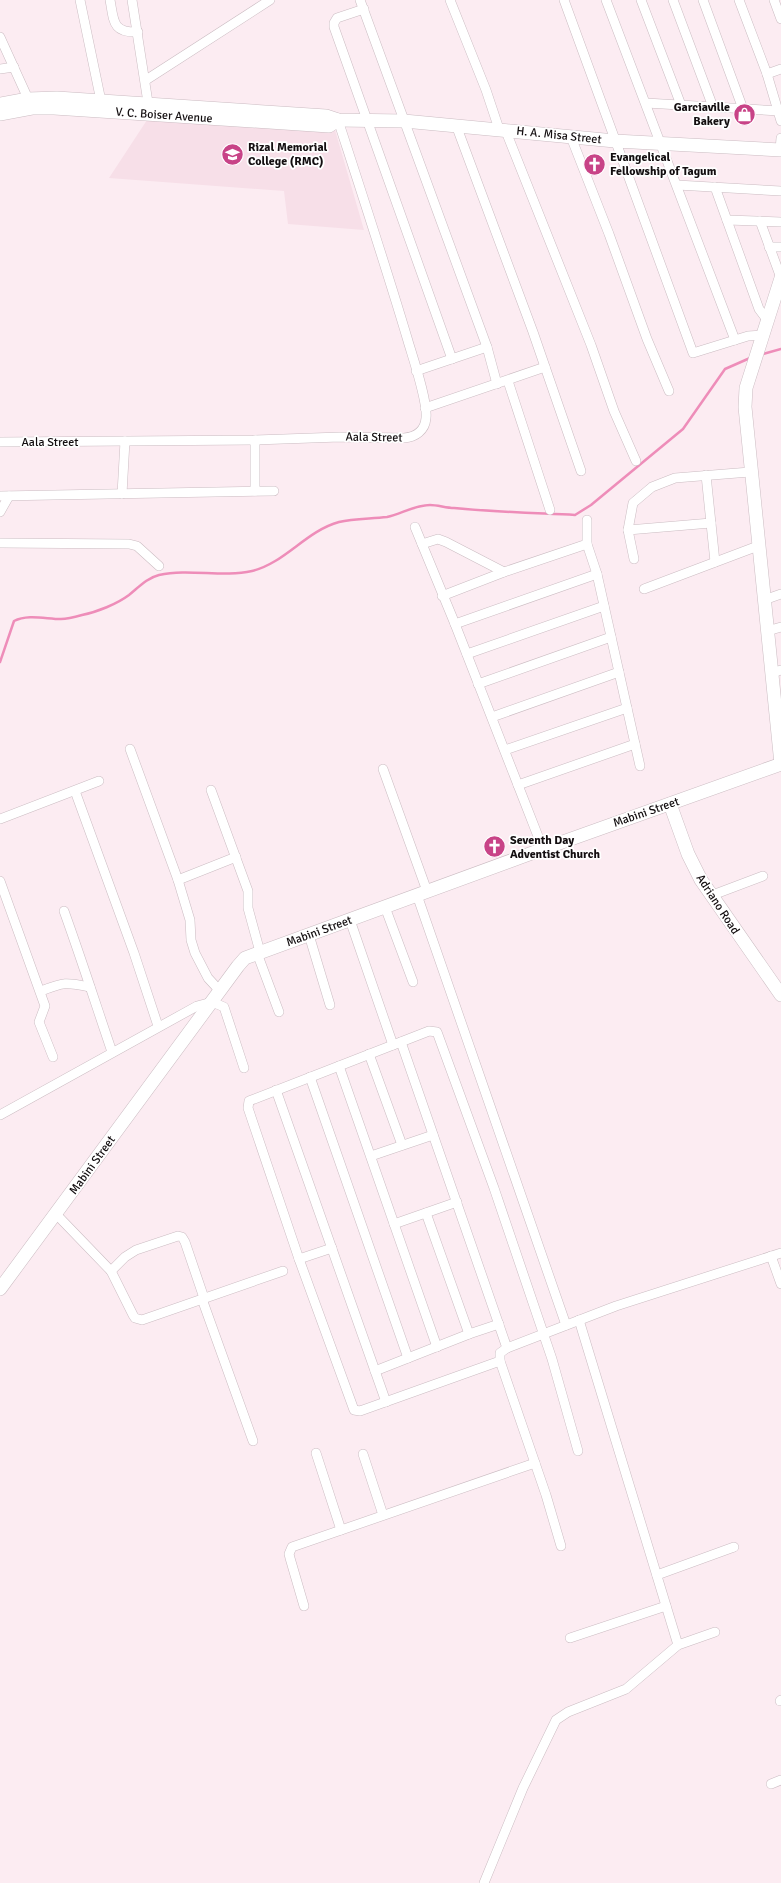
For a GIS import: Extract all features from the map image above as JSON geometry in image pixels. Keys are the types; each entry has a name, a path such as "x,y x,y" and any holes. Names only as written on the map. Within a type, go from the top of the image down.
{"street":[{"path":"80,0 101,101"},
{"path":"110,0 115,22 119,29 126,33 138,32"},
{"path":"132,0 146,80 149,109"},
{"path":"146,80 270,0"},
{"path":"360,0 487,347 497,384"},
{"path":"450,0 591,345 614,411 636,461"},
{"path":"606,0 735,340"},
{"path":"641,0 681,105"},
{"path":"673,0 713,107"},
{"path":"703,0 743,109"},
{"path":"739,0 767,74 781,121"},
{"path":"774,0 781,19"},
{"path":"566,1 615,141 693,353 756,334 763,335"},
{"path":"364,9 337,18 334,23 452,359"},
{"path":"0,37 30,103"},
{"path":"0,69 14,67"},
{"path":"767,74 781,69"},
{"name":"V. C. Boiser Avenue","path":"0,104 30,103 58,98 101,101 149,109"},
{"name":"V. C. Boiser Avenue","path":"0,114 30,103 54,108 149,109 331,121"},
{"path":"646,104 779,111"},
{"name":"H. A. Misa Street","path":"331,121 404,121 502,129 615,141 781,146"},
{"name":"Aala Street","path":"0,442 255,440 340,437 412,438 418,433 424,426 426,418 416,371 380,249 331,121"},
{"path":"456,125 545,367 581,471"},
{"path":"571,137 609,234 647,339 669,391"},
{"path":"677,185 781,191"},
{"path":"714,187 759,309 768,321"},
{"path":"727,220 781,222"},
{"path":"760,221 781,278 745,397 750,472 767,631 776,671 781,764"},
{"path":"769,247 781,247"},
{"path":"416,371 487,347"},
{"path":"425,408 508,381 545,367"},
{"path":"508,381 550,510"},
{"path":"255,440 255,491"},
{"path":"122,494 125,441"},
{"path":"634,559 628,530 633,503 652,487 675,478 750,472"},
{"path":"706,475 715,562"},
{"path":"0,512 4,496 274,491"},
{"path":"587,520 587,544 597,574 640,766"},
{"path":"628,530 711,523"},
{"path":"415,527 467,654 543,848"},
{"path":"422,544 438,539 504,572"},
{"path":"0,543 129,544 137,546 159,566"},
{"path":"442,596 504,572 587,544"},
{"path":"644,589 758,546"},
{"path":"455,624 597,574"},
{"path":"764,600 781,594"},
{"path":"467,654 604,606"},
{"path":"767,631 781,627"},
{"path":"478,684 611,637"},
{"path":"492,717 619,672"},
{"path":"504,750 627,708"},
{"path":"518,785 635,744"},
{"path":"130,749 178,880 190,920 191,940 195,953 220,1005 225,1010 244,1068"},
{"name":"Mabini Street","path":"0,1289 241,962 259,952 350,920 543,848 781,764"},
{"path":"383,769 422,893 566,1325"},
{"path":"0,819 99,782"},
{"path":"211,790 248,890 248,908 259,952 279,1012"},
{"path":"75,791 134,953 158,1026"},
{"name":"Adriano Road","path":"670,804 694,868 710,896 781,996"},
{"path":"178,880 236,857"},
{"path":"710,896 763,876"},
{"path":"0,881 46,1006 39,1022 53,1057"},
{"path":"385,907 413,982"},
{"path":"64,911 83,961 90,987 112,1052"},
{"path":"350,920 433,1135 508,1348"},
{"path":"309,935 330,1005"},
{"path":"41,991 65,983 90,987"},
{"path":"0,1115 158,1026 216,996"},
{"path":"500,1361 360,1411 354,1410 299,1259 247,1106 252,1100 429,1031 435,1031 438,1034 494,1188 560,1384 578,1451"},
{"path":"369,1054 402,1145"},
{"path":"339,1066 437,1348"},
{"path":"310,1077 408,1358"},
{"path":"276,1090 386,1402"},
{"path":"371,1156 433,1135"},
{"path":"394,1224 457,1202"},
{"path":"426,1212 469,1334"},
{"path":"56,1214 111,1271 135,1318 138,1320 142,1320 283,1271"},
{"path":"111,1271 125,1257 136,1250 178,1236 182,1237 253,1441"},
{"path":"299,1259 332,1248"},
{"path":"561,1546 535,1463 500,1361 500,1354 508,1348 579,1320 660,1291 781,1253"},
{"path":"771,1256 781,1284"},
{"path":"579,1320 678,1645"},
{"path":"375,1371 437,1348 469,1334 499,1324"},
{"path":"316,1453 341,1530"},
{"path":"363,1454 383,1515"},
{"path":"304,1606 290,1558 290,1550 296,1545 535,1463"},
{"path":"657,1575 734,1547"},
{"path":"570,1638 666,1606"},
{"path":"484,1883 523,1788 556,1720 568,1712 626,1689 678,1645 715,1632"},
{"path":"771,1784 781,1780"}],"shaded area":[{"name":"Rizal Memorial College (RMC)","path":"147,120 335,130 364,230 288,224 284,191 109,178"}],"waterway":[{"path":"763,354 781,349"},
{"path":"0,662 14,621 31,617 66,619 94,612 119,602 147,581 159,575 182,572 229,574 252,571 275,561 316,532 339,522 387,517 424,505 436,505 451,508 575,515 591,505 683,429 725,369 750,358"}],"place":[{"name":"Garciaville Bakery","path":"745,114"},
{"name":"Rizal Memorial College (RMC)","path":"233,154"},
{"name":"Evangelical Fellowship of Tagum","path":"595,164"},
{"name":"Seventh Day Adventist Church","path":"494,847"}]}
